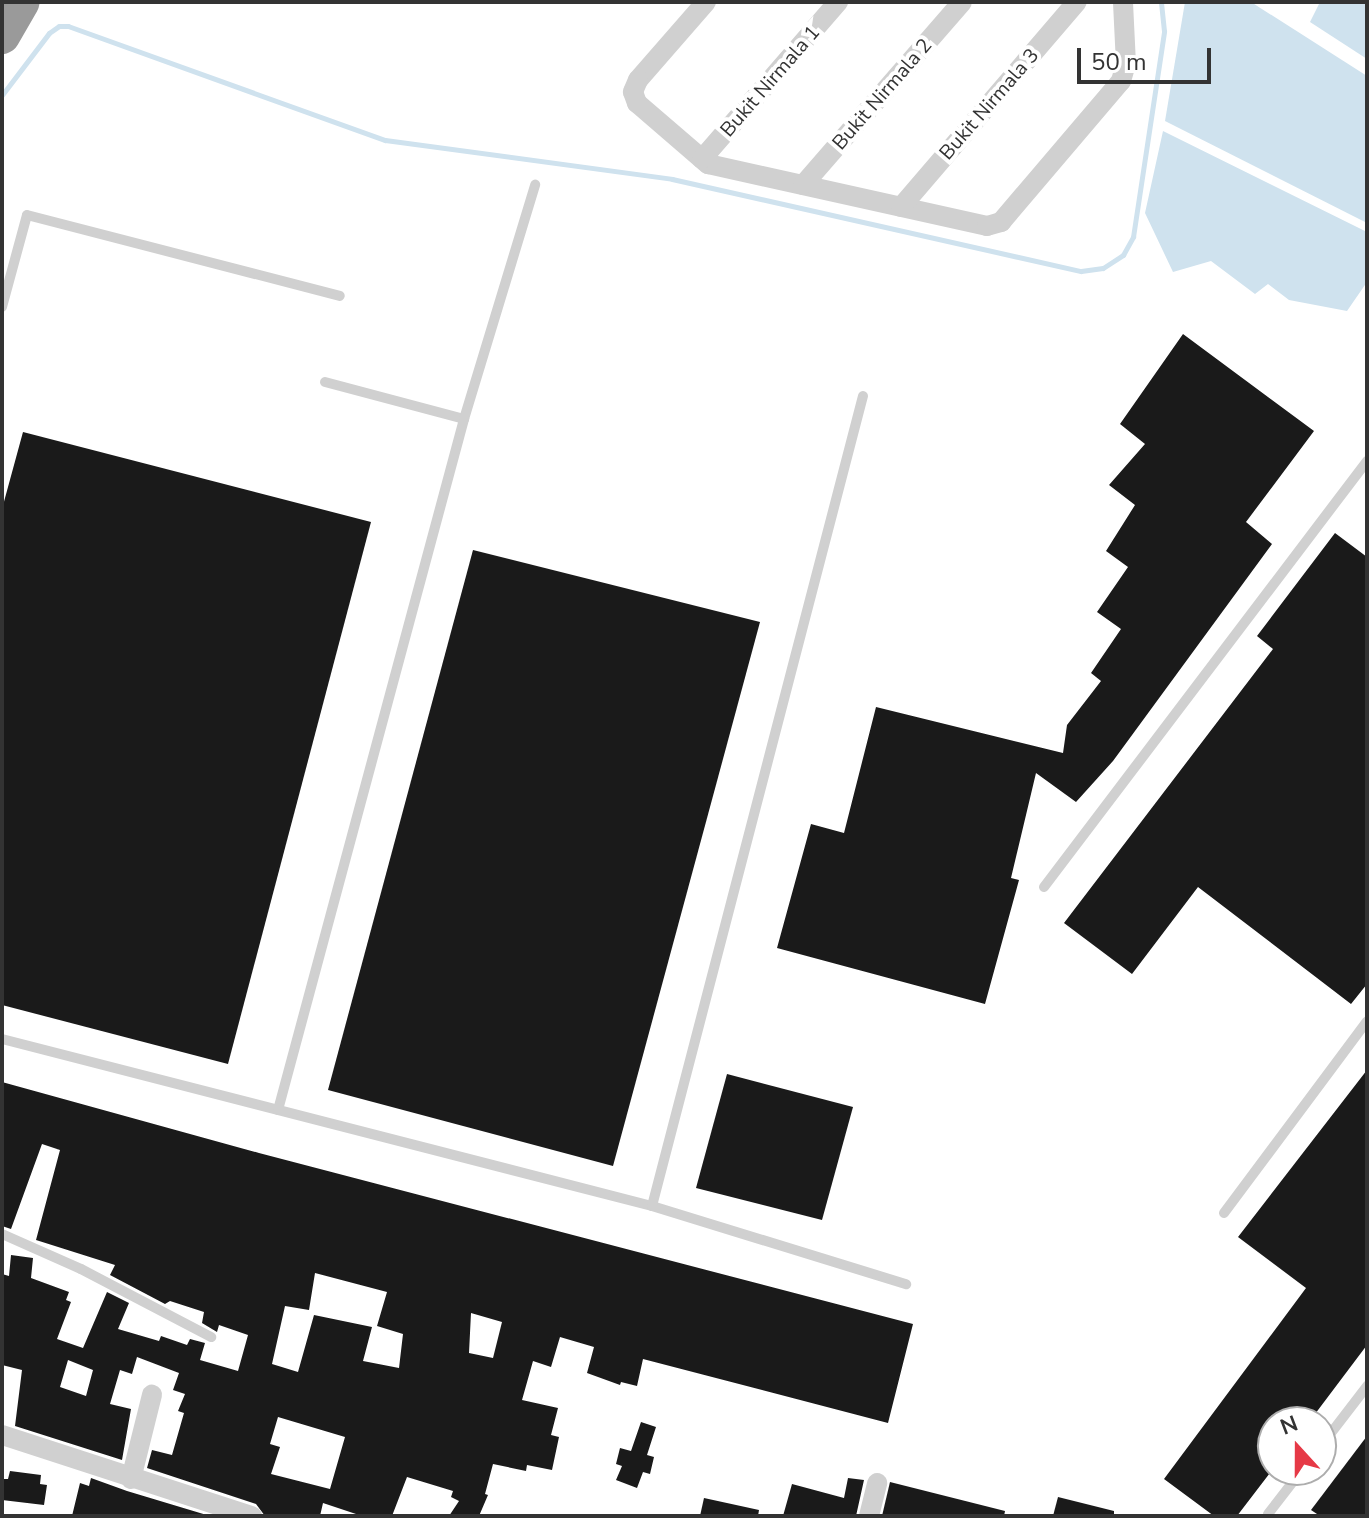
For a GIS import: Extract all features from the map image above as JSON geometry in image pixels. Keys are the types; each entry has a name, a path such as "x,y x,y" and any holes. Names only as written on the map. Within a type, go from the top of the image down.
{"highway":[{"path":"2,36 22,2"}],"street":[{"path":"706,2 638,80 633,92 637,103 708,164 987,226 1001,222 1121,81 1126,64 1126,10 1123,2"},
{"name":"Bukit Nirmala 1","path":"702,159 838,2"},
{"name":"Bukit Nirmala 2","path":"803,185 962,2"},
{"name":"Bukit Nirmala 3","path":"901,207 1077,2"},
{"path":"131,1479 152,1395"},
{"path":"2,1435 252,1516"},
{"path":"869,1516 877,1483"}],"lane":[{"path":"278,1110 464,419 535,185"},
{"path":"2,307 27,215 340,296"},
{"path":"325,382 464,419"},
{"path":"652,1206 863,396"},
{"path":"1044,887 1367,461"},
{"path":"1224,1213 1367,1021"},
{"path":"2,1039 652,1206 906,1284"},
{"path":"2,1234 81,1269 211,1337"},
{"path":"1337,1425 1367,1386"},
{"path":"1268,1514 1290,1486"}],"water":[{"path":"1185,2 1251,2 1367,76 1367,223 1165,121"},
{"path":"1320,2 1367,2 1367,59 1310,22"},
{"path":"1163,131 1367,232 1367,282 1347,311 1289,300 1268,284 1255,294 1211,261 1173,272 1145,213"}],"building":[{"path":"1183,334 1314,431 1246,522 1272,544 1113,761 1076,802 1036,773 1011,878 1019,880 985,1004 777,948 811,824 844,833 876,707 1063,753 1067,725 1101,681 1091,673 1121,629 1097,612 1128,567 1106,551 1135,505 1109,485 1145,444 1120,424"},
{"path":"23,432 371,522 228,1064 2,1005 2,509"},
{"path":"1335,533 1367,557 1367,984 1351,1004 1198,887 1132,974 1064,923 1273,649 1257,636"},
{"path":"473,550 760,622 613,1166 328,1090"},
{"path":"1367,1070 1367,1345 1321,1406 1257,1406 1257,1486 1260,1486 1237,1516 1214,1516 1164,1479 1306,1288 1238,1237"},
{"path":"727,1074 853,1107 822,1220 696,1188"},
{"path":"2,1082 259,1153 913,1324 888,1423 643,1359 637,1386 621,1382 620,1385 587,1373 594,1347 560,1337 551,1367 533,1361 522,1400 558,1408 551,1435 559,1437 552,1470 527,1465 526,1471 493,1464 485,1494 488,1495 479,1516 449,1516 459,1501 451,1497 453,1491 407,1477 392,1516 362,1516 323,1503 320,1516 265,1516 256,1504 147,1468 152,1450 172,1455 184,1413 178,1411 185,1394 173,1390 179,1373 137,1357 132,1374 120,1370 110,1404 131,1409 122,1460 15,1426 22,1370 2,1365 2,1274 9,1276 11,1255 33,1258 31,1278 69,1292 66,1300 71,1302 57,1339 83,1348 107,1292 129,1303 118,1329 159,1341 161,1336 187,1345 190,1339 205,1343 200,1360 238,1371 248,1335 219,1325 217,1332 202,1323 204,1312 170,1301 165,1304 110,1275 115,1265 36,1240 60,1150 42,1144 11,1229 2,1226","holes":["315,1273 387,1292 377,1326 403,1334 399,1368 363,1361 372,1327 314,1315 298,1372 272,1364 285,1306 309,1310","471,1313 502,1322 493,1358 469,1353","68,1360 93,1370 86,1396 60,1387","278,1417 345,1437 330,1489 271,1474 280,1447 270,1444"]},
{"path":"641,1422 656,1427 647,1455 654,1457 650,1474 643,1472 637,1488 616,1480 622,1466 616,1464 620,1448 631,1451"},
{"path":"1367,1436 1367,1516 1320,1516 1311,1510 1329,1486 1337,1486 1337,1476"},
{"path":"10,1471 41,1475 40,1484 47,1485 44,1505 2,1500 2,1479 8,1479"},
{"path":"91,1478 210,1516 72,1516 80,1483 89,1486"},
{"path":"848,1478 864,1480 856,1516 783,1516 792,1484 844,1498"},
{"path":"890,1482 1005,1511 1004,1516 882,1516"},
{"path":"1058,1497 1114,1511 1114,1516 1053,1516"},
{"path":"704,1498 759,1510 758,1516 700,1516"}],"waterway":[{"path":"2,95 49,33 59,26 68,26 385,140 672,179 1081,271 1103,268 1123,255 1133,237 1164,31 1161,2"}]}
